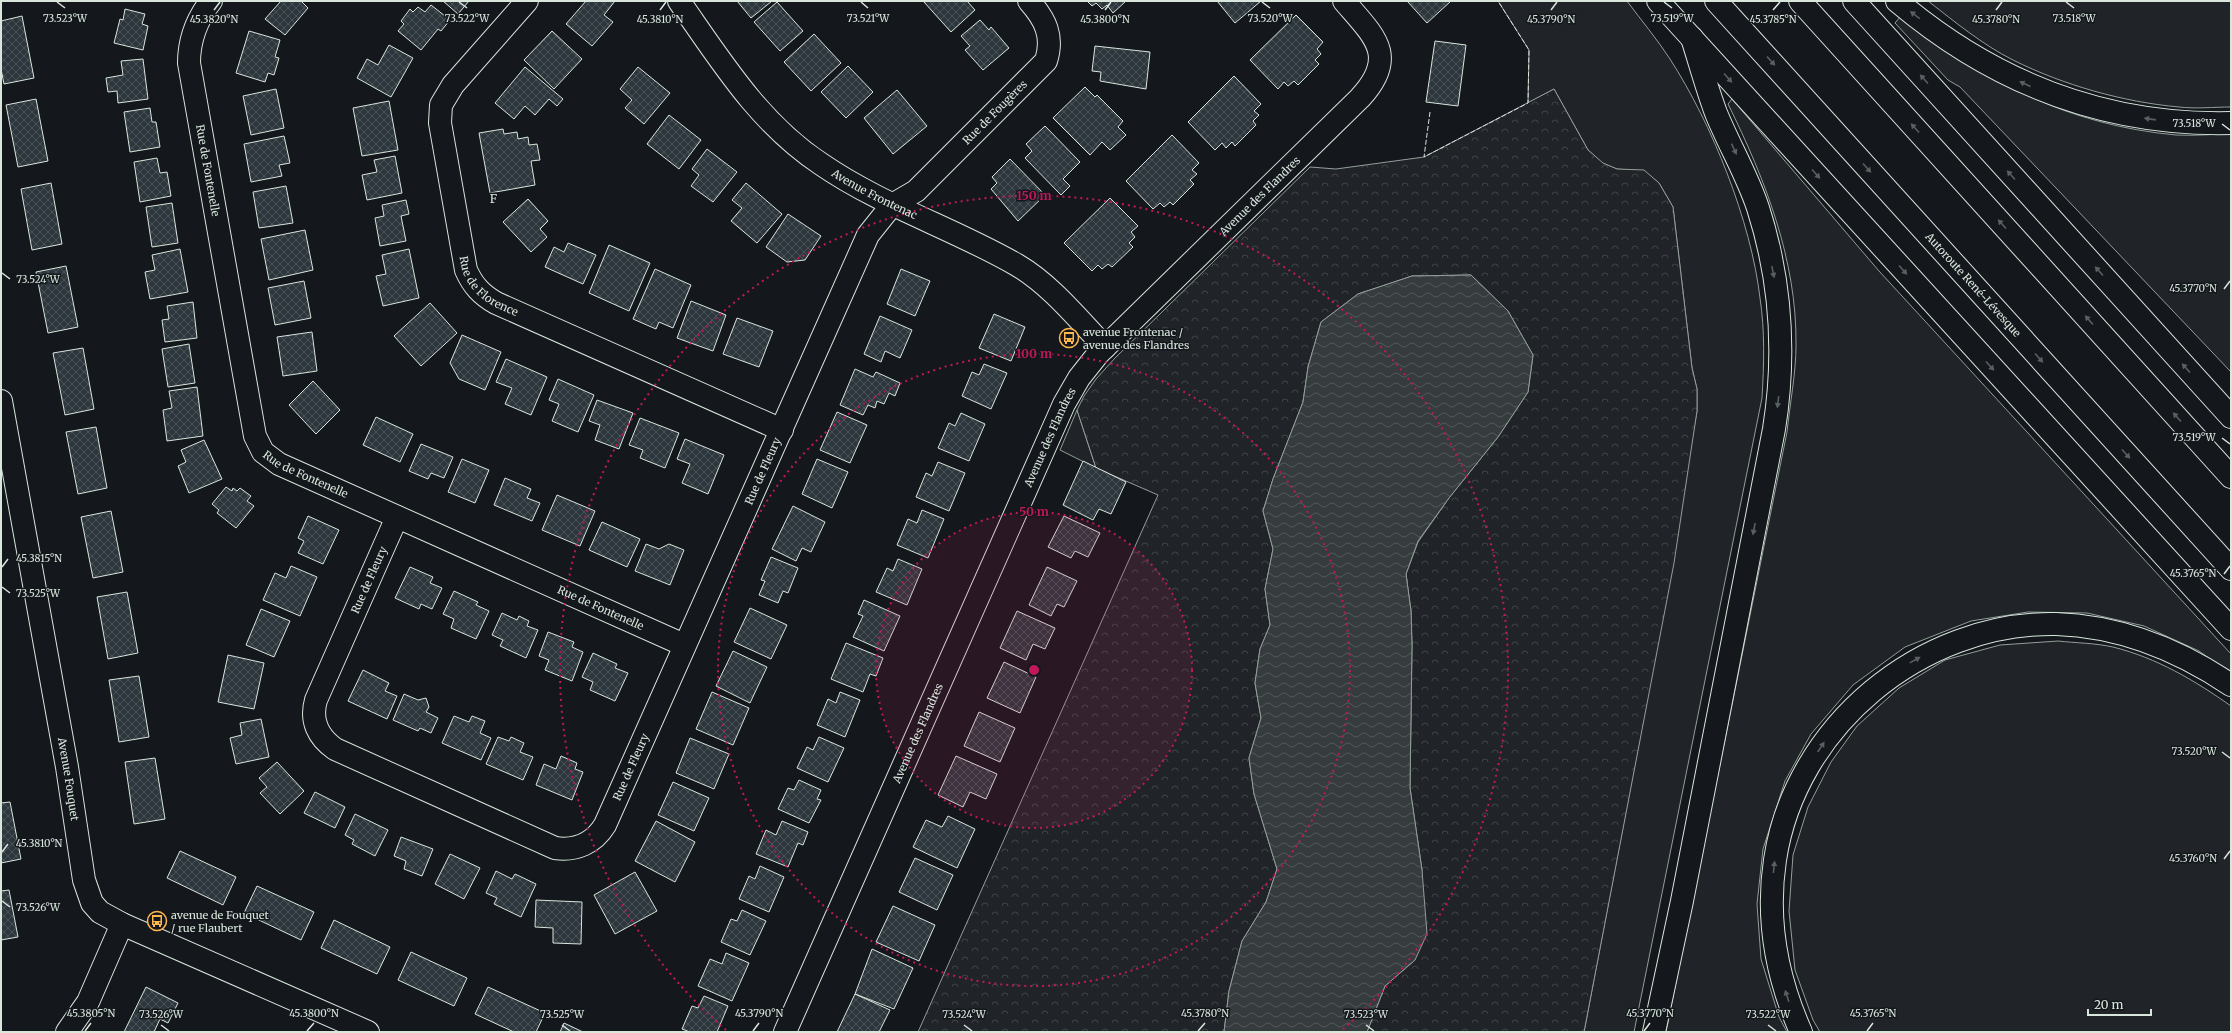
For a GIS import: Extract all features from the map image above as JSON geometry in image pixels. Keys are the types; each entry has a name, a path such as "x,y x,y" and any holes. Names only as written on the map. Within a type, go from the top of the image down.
{"main road":[{"name":"Rue de Fontenelle","path":"211,1 203,12 192,37 189,63 259,445 270,459 278,464 684,645"},
{"name":"Rue de Florence","path":"527,1 452,85 441,105 440,123 466,270 473,284 479,292 496,303 782,430"},
{"name":"Avenue Frontenac","path":"679,1 736,82 776,127 820,164 892,205 1017,265 1051,291 1105,347"},
{"name":"Rue de Fougères","path":"892,205 916,191 1046,61 1050,51 1047,27 1044,18 1029,1"},
{"name":"Avenue des Flandres","path":"785,1032 1064,404 1085,368 1360,98 1375,80 1380,60 1375,40 1344,1"},
{"path":"1658,1 2231,629"},
{"name":"Autoroute René-Lévesque","path":"1716,1 2231,569"},
{"path":"1800,1 2231,477"},
{"path":"1854,1 2231,417"},
{"path":"1898,1 1939,33 1979,60 2023,83 2063,99 2101,110 2147,119 2178,122 2231,123"},
{"path":"1654,1032 1680,909 1774,429 1782,371 1780,312 1764,230 1745,174 1717,114 1692,38"},
{"name":"Rue de Fleury","path":"397,517 316,700 313,710 316,727 320,736 335,750 555,848 576,848 594,839 605,825 868,235 892,205"},
{"name":"Avenue Fouquet","path":"1,401 67,767 84,880 92,903 100,912 122,924 342,1027 368,1032"},
{"path":"1801,1032 1785,992 1774,942 1773,882 1778,845 1793,797 1814,758 1850,711 1881,683 1916,660 1972,636 2015,627 2056,624 2095,628 2159,646 2198,664 2231,685"},
{"path":"67,1032 88,1002 122,924"}],"green space":[{"path":"1498,1 1627,1 1670,59 1701,113 1715,143 1739,206 1748,237 1760,298 1764,348 1762,398 1634,1032 1584,1032 1639,743 1697,411 1697,389 1692,368 1673,207 1659,183 1644,171 1617,169 1602,163 1588,150 1554,89 1528,103 1529,50"},
{"path":"1928,1 2231,1 2231,107 2192,108 2158,105 2115,97 2073,85 2032,69 2002,54 1969,33"},
{"path":"1901,16 1933,40 1997,80 2064,110 2099,121 2137,130 2176,135 2231,134 2231,372 1960,87 1948,80 1895,23"},
{"path":"1554,89 1588,150 1603,163 1617,169 1644,170 1659,183 1673,207 1692,368 1697,389 1697,411 1674,563 1584,1032 1367,1032 1385,986 1415,960 1422,870 1410,788 1412,645 1411,611 1406,574 1418,542 1449,498 1498,437 1528,392 1533,355 1508,311 1471,275 1412,276 1358,294 1321,322 1308,367 1303,402 1273,479 1263,511 1273,549 1265,589 1270,625 1260,649 1255,683 1261,718 1249,758 1254,794 1277,869 1266,902 1242,941 1229,991 1224,1032 918,1032 1158,495 1096,468 1077,410 1084,396 1096,379 1115,358 1310,167 1336,169 1424,157"},
{"path":"1732,99 1879,271 2231,654 2231,674 2199,651 2144,626 2087,613 2028,612 1971,621 1905,647 1853,685 1811,734 1785,781 1763,849 1757,904 1761,959 1779,1017 1787,1032 1666,1032 1787,432 1795,366 1795,313 1785,251 1766,191 1742,132 1728,104"},
{"path":"1077,410 1096,468 1060,450"},
{"path":"2058,641 2113,647 2145,657 2175,671 2203,687 2231,706 2231,1032 1820,1032 1813,1020 1795,970 1789,911 1793,855 1808,807 1831,762 1857,726 1899,688 1945,660 2000,645"}],"water":[{"path":"1471,275 1508,311 1533,355 1528,392 1498,437 1449,498 1418,541 1406,574 1411,611 1412,645 1410,788 1422,870 1427,934 1415,960 1385,986 1367,1032 1224,1032 1229,991 1242,941 1266,902 1277,869 1254,794 1249,758 1261,718 1255,683 1260,649 1270,625 1265,589 1273,549 1263,511 1273,479 1303,402 1308,367 1321,322 1358,294 1412,276"}],"building":[{"path":"281,1 301,1 308,8 285,35 265,19"},
{"path":"443,1 469,1 458,14"},
{"path":"586,1 615,1 604,15 613,22 592,46 566,24"},
{"path":"737,1 772,1 751,18"},
{"path":"967,1 975,10 951,32 924,2"},
{"path":"1087,1 1126,1 1113,13 1107,5 1102,9 1096,3 1092,6"},
{"path":"1217,1 1261,1 1235,23"},
{"path":"1407,1 1451,1 1427,23"},
{"path":"777,2 803,31 780,51 754,22"},
{"path":"431,5 450,20 441,31 438,29 421,50 398,31 404,24 401,21 410,9 413,12 418,7 425,12"},
{"path":"125,9 145,14 142,24 148,26 143,50 114,43 120,19 123,20"},
{"path":"1296,15 1323,42 1317,49 1321,54 1315,60 1319,64 1298,85 1294,81 1288,86 1284,82 1278,89 1250,60"},
{"path":"22,16 34,78 4,84 1,69 1,21"},
{"path":"980,20 989,30 991,27 1009,48 983,70 965,50 970,46 961,36"},
{"path":"249,31 280,40 275,57 279,58 274,75 268,73 265,82 236,73"},
{"path":"552,31 582,59 554,89 524,60"},
{"path":"814,34 841,63 811,91 784,62"},
{"path":"1435,41 1466,45 1458,106 1426,102"},
{"path":"389,45 413,58 391,97 357,78 367,59 378,65"},
{"path":"1095,46 1150,52 1146,89 1100,81 1101,72 1092,71"},
{"path":"143,59 148,99 118,103 117,91 108,92 106,78 123,75 121,61"},
{"path":"848,66 873,92 846,118 821,92"},
{"path":"525,67 563,99 557,106 549,99 535,115 525,106 514,119 495,103"},
{"path":"638,67 670,93 644,124 625,108 632,100 620,89"},
{"path":"1234,76 1261,104 1254,111 1259,115 1253,121 1256,125 1235,146 1232,142 1226,148 1222,143 1215,150 1188,122"},
{"path":"1085,87 1095,97 1097,95 1123,121 1118,127 1126,135 1110,150 1102,142 1090,155 1053,118"},
{"path":"276,89 284,128 251,135 243,96"},
{"path":"897,90 927,126 893,154 864,118"},
{"path":"36,99 48,161 18,167 6,105"},
{"path":"389,101 398,150 362,156 353,108"},
{"path":"150,108 152,122 156,122 160,147 130,152 124,112"},
{"path":"669,115 701,140 679,169 647,144"},
{"path":"1045,126 1080,162 1063,179 1070,186 1061,195 1025,158 1032,151 1026,144"},
{"path":"503,129 504,134 517,132 518,139 528,137 529,145 537,144 540,160 531,161 535,185 490,193 479,133"},
{"path":"1172,135 1199,163 1192,170 1197,174 1190,180 1194,184 1173,205 1170,202 1164,207 1160,203 1153,209 1126,181"},
{"path":"284,136 290,163 279,165 282,176 251,182 244,144"},
{"path":"707,149 737,172 713,202 691,186 699,175 692,169"},
{"path":"395,156 402,193 367,200 362,175 377,172 374,160"},
{"path":"157,158 160,173 167,172 171,196 140,202 134,162"},
{"path":"1010,159 1045,195 1018,221 991,189 997,183 992,177"},
{"path":"51,183 62,244 32,250 21,189"},
{"path":"746,183 782,214 757,243 731,221 742,208 732,200"},
{"path":"286,186 293,223 259,228 253,192"},
{"path":"1110,198 1138,226 1131,232 1135,237 1129,243 1133,247 1112,267 1108,264 1102,269 1098,265 1092,271 1064,243"},
{"path":"528,199 548,221 540,229 547,237 531,252 503,222"},
{"path":"406,200 409,214 401,216 406,241 380,246 375,218 384,216 382,205"},
{"path":"172,203 178,243 152,247 146,207"},
{"path":"788,214 821,236 805,260 787,262 766,247"},
{"path":"305,230 313,270 269,280 261,239"},
{"path":"568,243 596,255 583,284 545,267 554,247 564,252"},
{"path":"609,245 650,263 629,311 589,293"},
{"path":"180,249 188,292 150,299 145,272 155,270 152,255"},
{"path":"409,249 419,298 383,306 376,276 386,274 382,255"},
{"path":"66,266 78,327 48,333 36,272"},
{"path":"655,269 691,285 673,328 659,322 656,329 633,319"},
{"path":"901,269 930,281 915,316 887,304"},
{"path":"304,281 311,318 275,325 268,288"},
{"path":"691,301 726,315 713,351 677,338"},
{"path":"193,302 197,338 165,342 162,320 169,319 167,306"},
{"path":"430,303 457,333 421,366 394,336"},
{"path":"994,314 1025,327 1011,361 979,348"},
{"path":"880,316 912,330 900,358 885,351 881,362 864,354"},
{"path":"737,318 773,331 759,367 723,354"},
{"path":"312,332 317,371 283,376 277,337"},
{"path":"462,335 501,352 485,390 459,379 450,363"},
{"path":"189,344 195,383 168,387 162,349"},
{"path":"83,348 94,409 65,415 53,353"},
{"path":"506,359 547,377 531,415 505,404 512,388 496,382"},
{"path":"984,364 1007,373 991,409 962,396 972,372 979,375"},
{"path":"855,369 873,377 876,372 900,383 895,396 889,393 884,404 877,401 875,408 868,405 863,415 840,405"},
{"path":"558,379 594,395 578,432 552,421 559,404 549,400"},
{"path":"313,381 340,410 316,434 289,405"},
{"path":"197,387 203,436 167,441 163,410 172,408 169,391"},
{"path":"597,400 633,413 619,449 595,440 600,425 589,421"},
{"path":"837,412 867,425 850,463 820,450"},
{"path":"961,413 985,424 969,461 938,448 949,423 955,426"},
{"path":"376,417 413,434 400,462 363,445"},
{"path":"640,418 679,433 665,468 640,458 643,450 629,445"},
{"path":"96,427 107,488 78,494 66,432"},
{"path":"685,439 724,455 708,494 682,483 690,464 677,459"},
{"path":"204,440 222,479 189,493 178,466 186,462 181,450"},
{"path":"421,444 453,457 444,478 431,473 428,479 409,471"},
{"path":"462,459 489,470 475,503 448,492"},
{"path":"817,459 848,472 832,508 802,494"},
{"path":"1083,461 1126,482 1111,514 1099,509 1093,520 1063,505"},
{"path":"938,462 965,473 949,511 916,497 926,473 932,476"},
{"path":"505,478 531,489 527,498 540,503 532,521 494,505"},
{"path":"226,487 232,491 233,488 237,491 240,488 251,496 247,501 254,506 236,528 217,513 219,510 212,504"},
{"path":"557,495 595,511 580,546 542,530"},
{"path":"793,506 825,522 811,552 802,548 796,561 772,549"},
{"path":"922,510 944,519 928,558 897,545 908,519 917,523"},
{"path":"111,511 123,572 93,578 81,517"},
{"path":"308,516 339,530 323,564 298,553 304,541 298,538"},
{"path":"1064,516 1100,533 1088,557 1075,551 1071,558 1048,547"},
{"path":"602,522 640,539 627,567 589,550"},
{"path":"646,544 659,549 669,544 684,550 670,585 635,571"},
{"path":"771,557 798,568 788,593 783,591 778,603 759,595 765,581 761,580"},
{"path":"898,559 922,569 907,605 876,592 887,568 893,571"},
{"path":"291,566 317,577 300,616 263,600 275,573 286,578"},
{"path":"410,567 433,577 430,583 442,588 432,609 421,604 419,609 395,598"},
{"path":"1047,567 1077,581 1064,607 1057,604 1051,616 1029,605"},
{"path":"454,591 478,602 476,605 489,611 476,639 451,628 454,619 443,614"},
{"path":"127,592 138,653 108,659 97,597"},
{"path":"864,600 900,616 884,651 853,637 863,616 858,614"},
{"path":"750,608 787,625 771,659 734,642"},
{"path":"261,609 290,621 274,657 246,645"},
{"path":"1017,611 1055,628 1045,649 1033,644 1026,660 1000,648"},
{"path":"502,613 517,620 519,616 529,621 527,626 538,630 526,658 500,646 503,640 492,635"},
{"path":"548,632 574,642 572,647 583,652 572,681 545,670 549,660 539,656"},
{"path":"846,643 883,658 876,676 870,674 863,692 831,679"},
{"path":"733,651 767,667 750,703 716,686"},
{"path":"593,653 617,664 615,668 628,673 615,701 590,690 593,682 582,677"},
{"path":"228,655 264,663 254,709 218,702"},
{"path":"1004,662 1036,677 1020,713 987,698"},
{"path":"363,670 389,683 385,691 397,696 387,719 348,701"},
{"path":"139,676 149,737 119,742 109,680"},
{"path":"712,692 749,708 733,745 696,729"},
{"path":"840,692 860,700 845,737 817,725 828,699 836,703"},
{"path":"404,694 418,700 426,698 429,707 426,712 438,718 431,733 420,728 418,731 393,720"},
{"path":"979,712 1015,728 1000,762 964,746"},
{"path":"454,716 469,722 472,716 485,721 480,733 491,738 481,760 442,743"},
{"path":"261,719 269,757 236,764 230,738 242,735 240,723"},
{"path":"498,737 509,741 511,737 524,743 520,752 533,757 523,780 486,764"},
{"path":"819,737 844,748 828,782 797,768 807,747 813,750"},
{"path":"690,738 729,754 714,789 676,773"},
{"path":"561,756 577,763 575,769 583,772 572,800 536,785 544,764 556,769"},
{"path":"956,756 997,774 986,799 970,792 963,807 938,795"},
{"path":"155,758 165,819 134,824 125,762"},
{"path":"277,762 304,791 280,814 260,793 267,787 259,778"},
{"path":"799,780 821,790 817,799 821,800 809,823 778,809 788,788 794,790"},
{"path":"673,782 709,798 694,831 658,815"},
{"path":"315,792 345,807 335,828 304,813"},
{"path":"10,802 21,859 1,863 1,803"},
{"path":"355,814 388,830 375,856 352,844 354,840 345,835"},
{"path":"948,816 975,829 957,868 913,847 926,820 942,827"},
{"path":"656,821 695,842 675,882 635,861"},
{"path":"782,821 808,832 803,845 798,843 788,867 756,854 766,830 776,835"},
{"path":"401,837 433,849 422,876 404,869 406,861 394,856"},
{"path":"180,851 236,877 223,905 167,878"},
{"path":"450,854 480,868 464,899 435,884"},
{"path":"915,858 953,875 937,910 899,892"},
{"path":"760,866 784,877 769,912 739,899 749,876 755,879"},
{"path":"496,871 512,879 515,874 536,884 521,917 494,904 497,898 486,893"},
{"path":"635,872 657,911 615,934 594,895"},
{"path":"257,886 314,912 301,940 244,913"},
{"path":"9,890 18,937 1,940 1,891"},
{"path":"536,900 582,902 581,944 553,943 553,928 535,927"},
{"path":"893,906 935,925 919,961 876,942"},
{"path":"742,910 766,921 750,955 721,942 731,919 737,921"},
{"path":"334,920 390,947 377,974 321,948"},
{"path":"872,949 913,968 894,1009 855,994"},
{"path":"411,952 467,978 454,1006 398,980"},
{"path":"726,953 749,963 732,1001 698,986 710,959 722,964"},
{"path":"146,987 178,1003 168,1023 160,1019 154,1032 124,1032"},
{"path":"488,987 545,1013 536,1032 514,1032 475,1014"},
{"path":"855,994 890,1010 879,1032 837,1032"},
{"path":"704,996 728,1006 717,1032 690,1032 682,1029 692,1006 698,1008"},
{"path":"564,1023 583,1032 560,1032"}],"fence":[{"path":"1430,112 1424,157 1528,103 1529,50 1498,1"}],"place":[{"name":"avenue Frontenac / avenue des Flandres","path":"1069,338"},
{"name":"avenue de Fouquet / rue Flaubert","path":"157,921"}],"district":[{"name":"F","path":"494,199"}]}
